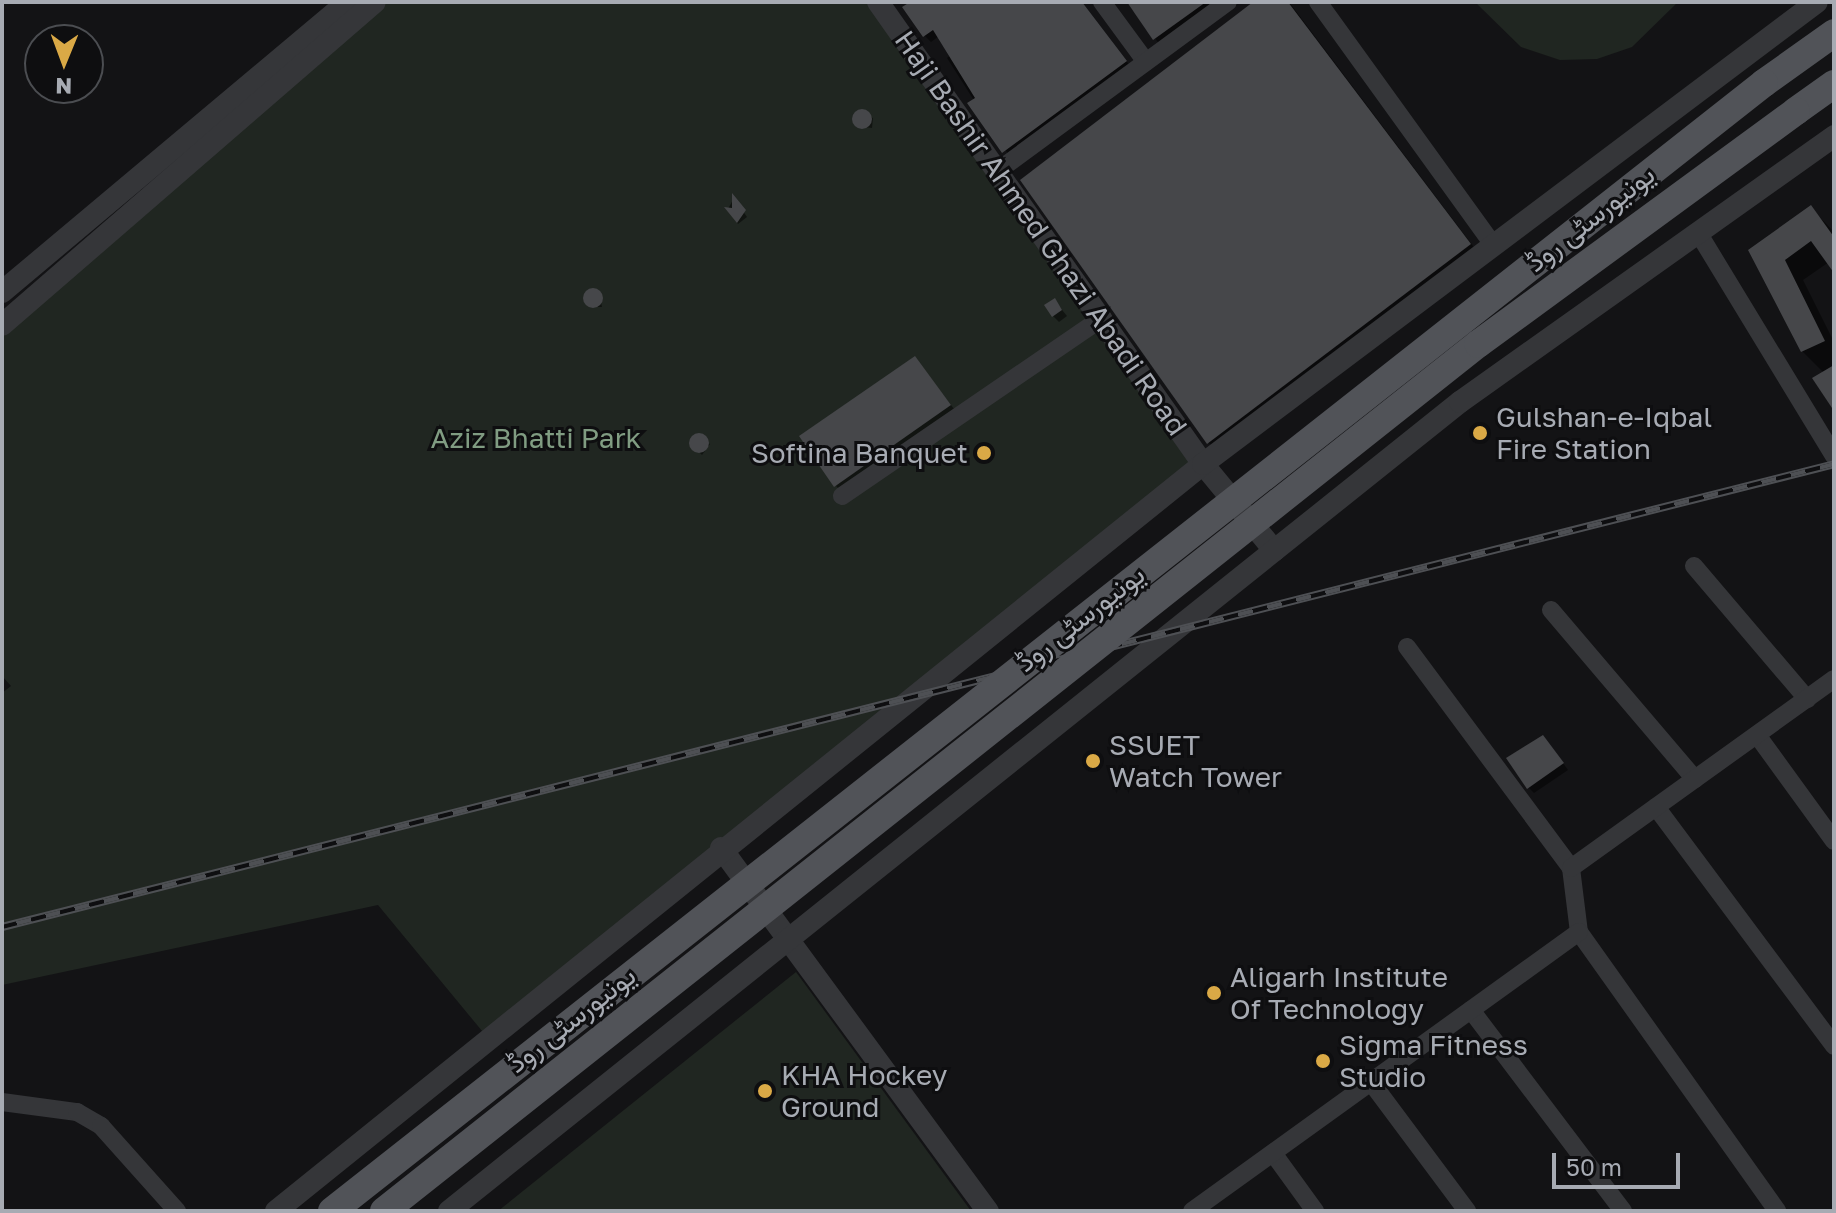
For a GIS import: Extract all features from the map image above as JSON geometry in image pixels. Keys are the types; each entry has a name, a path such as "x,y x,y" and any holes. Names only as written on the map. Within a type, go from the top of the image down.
{"main road":[{"name":"یونیورسٹی روڈ","path":"332,1211 1764,83 1834,33"},
{"name":"یونیورسٹی روڈ","path":"384,1211 1478,344 1834,84"}],"street":[{"path":"2,292 347,2"},
{"path":"2,325 375,2"},
{"name":"Haji Bashir Ahmed Ghazi Abadi Road","path":"878,2 1103,317 1203,464 1274,550"},
{"path":"1102,2 1146,62"},
{"path":"999,170 1228,2"},
{"path":"1318,2 1491,242"},
{"path":"276,1211 721,848 1203,464 1491,242 1817,2"},
{"path":"449,1211 1460,402 1834,136"},
{"path":"1699,234 1816,418 1834,456"},
{"path":"842,496 1103,317"},
{"path":"1816,418 1834,409"},
{"path":"1694,566 1807,699"},
{"path":"1551,610 1695,779"},
{"path":"1407,647 1571,868 1579,932 1777,1211"},
{"path":"1571,868 1834,679"},
{"path":"1757,735 1834,841"},
{"path":"1656,807 1834,1046"},
{"path":"721,848 988,1211"},
{"path":"1192,1211 1579,932"},
{"path":"1471,1010 1623,1211"},
{"path":"1371,1082 1467,1211"},
{"path":"2,1102 77,1112 101,1126 177,1211"},
{"path":"1273,1153 1315,1211"}],"green space":[{"name":"Aziz Bhatti Park","path":"364,2 876,2 1204,462 487,1037 378,905 2,985 2,693 11,686 2,676 2,337"},
{"path":"1475,2 1678,2 1632,47 1597,59 1560,60 1521,47"},
{"name":"KHA Hockey Ground","path":"796,972 971,1211 498,1211"}],"building":[{"path":"910,2 1082,2 1127,61 1002,153 967,103 975,98 933,30 923,37 902,7"},
{"path":"1127,2 1206,2 1153,40"},
{"path":"1253,2 1288,2 1471,244 1207,444 1020,180"},
{"path":"858,109 866,109 872,119 866,129 858,129 852,123 852,115"},
{"path":"732,193 746,210 737,223 724,207 732,208"},
{"path":"1811,205 1834,237 1834,273 1811,241 1785,260 1825,341 1801,352 1748,250"},
{"path":"589,288 597,288 603,298 597,308 589,308 583,302 583,294"},
{"path":"1055,298 1062,310 1052,317 1044,305"},
{"path":"915,356 951,405 834,487 799,436"},
{"path":"1834,365 1834,411 1812,378"},
{"path":"695,433 703,433 709,443 703,453 695,453 689,447 689,439"},
{"path":"1543,735 1564,763 1527,789 1506,758"}],"railway":[{"path":"2,927 1834,464"}],"place":[{"name":"Gulshan-e-Iqbal Fire Station","path":"1480,433"},
{"name":"Softina Banquet","path":"984,453"},
{"name":"SSUET Watch Tower","path":"1093,761"},
{"name":"Aligarh Institute Of Technology","path":"1214,993"},
{"name":"Sigma Fitness Studio","path":"1323,1061"},
{"name":"KHA Hockey Ground","path":"765,1091"}]}
